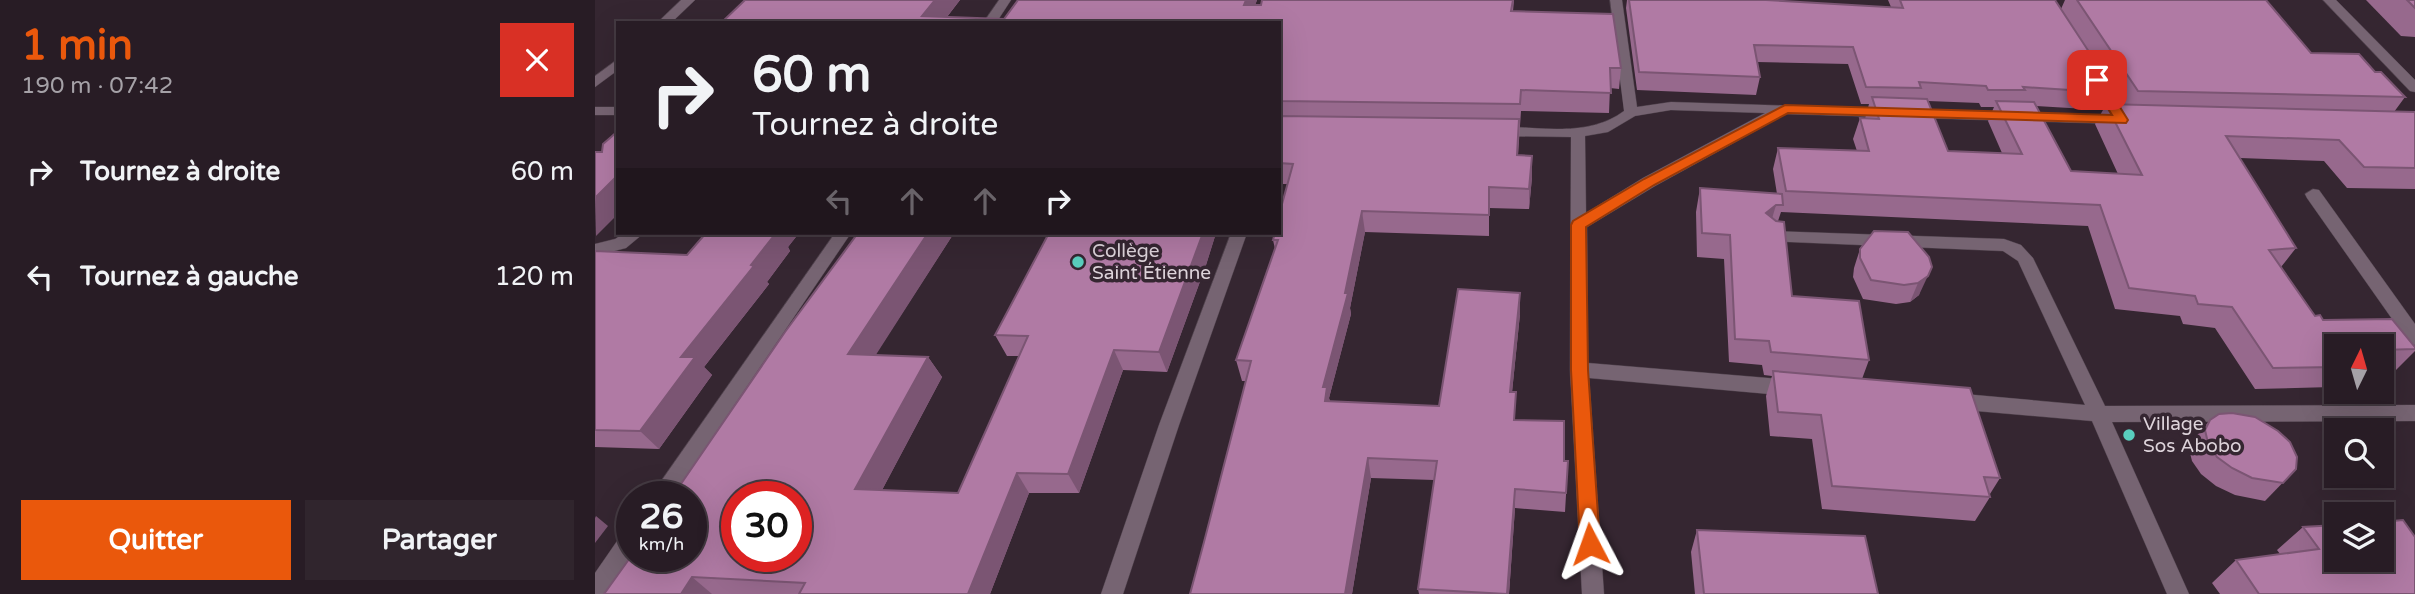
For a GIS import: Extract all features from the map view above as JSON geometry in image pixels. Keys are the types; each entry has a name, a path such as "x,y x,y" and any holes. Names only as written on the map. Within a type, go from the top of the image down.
{"street":[{"path":"665,21 689,0"},
{"path":"990,21 1005,0"},
{"path":"1616,0 1630,112"},
{"path":"2329,0 2415,88"},
{"path":"595,83 616,65"},
{"path":"1483,131 1578,132 1603,129 1630,112 1671,106 2124,116"},
{"path":"1578,225 1659,176 1785,108"},
{"path":"595,111 616,111"},
{"path":"1578,132 1579,370 1593,594"},
{"path":"2313,194 2415,338"},
{"path":"595,250 620,244 633,235"},
{"path":"671,481 842,235"},
{"path":"1112,594 1169,425 1239,235"},
{"path":"1771,237 2004,245 2015,249 2025,258 2178,594"},
{"path":"1579,370 1812,390"},
{"path":"1935,400 2098,414 2415,414"},
{"path":"595,591 616,561"}],"building":[{"path":"745,0 935,0 922,16 1004,19 1018,0 1246,0 1244,5 1261,5 1262,0 1513,0 1511,11 1613,14 1621,68 1610,68 1611,93 1521,90 1520,104 1281,101 1281,21 723,21"},
{"path":"1629,0 1766,0 1903,8 1900,0 2055,0 2116,93 2023,87 2025,90 1988,90 1986,86 1919,82 1921,88 1866,87 1853,47 1754,45 1760,77 1639,72"},
{"path":"2077,0 2266,0 2311,53 2359,54 2375,72 2381,72 2405,97 2138,91"},
{"path":"2407,0 2415,0 2415,8"},
{"path":"1872,97 1927,99 1948,151 2022,154 1996,101 2034,102 2071,171 2142,175 2106,104 2415,112 2415,168 2364,167 2339,140 2226,136 2296,248 2269,250 2315,316 2320,315 2323,320 2392,319 2415,349 2394,350 2394,334 2324,334 2324,367 2273,368 2232,307 2198,304 2195,296 2129,288 2100,205 1786,191 1778,148 1869,151 1860,118 1879,119"},
{"path":"1281,116 1519,119 1517,155 1532,156 1529,189 1489,187 1489,215 1362,211 1345,293 1348,293 1323,387 1327,387 1325,401 1439,406 1458,289 1520,293 1510,392 1516,392 1514,420 1564,421 1564,461 1568,461 1566,493 1515,489 1507,594 1418,589 1437,461 1368,458 1345,594 1190,594 1251,361 1236,360 1278,240 1273,240 1274,235 1281,235 1281,208 1293,164 1281,163"},
{"path":"616,133 616,177 595,198 595,152 602,152 603,144"},
{"path":"1700,188 1782,194 1783,205 1776,205 1766,213 1776,221 1784,222 1792,296 1859,301 1869,360 1771,352 1769,341 1735,339 1730,235 1702,233"},
{"path":"1874,231 1908,232 1929,257 1932,267 1928,276 1918,283 1904,285 1871,280 1860,258 1860,249"},
{"path":"704,235 774,235 751,265 754,266 681,357 695,357 640,431 595,430 595,251 687,255"},
{"path":"857,235 927,235 848,354 928,357 855,489 958,493 1028,336 995,335 1048,235 1202,235 1159,352 1114,350 1068,474 1017,473 968,594 799,594 805,583 692,577 681,594 604,594 620,572 707,572 707,481 683,481 785,332"},
{"path":"1773,371 1970,388 2000,478 1984,477 1990,497 1832,486 1821,415 1778,412"},
{"path":"2219,414 2255,417 2290,442 2297,457 2296,469 2283,483 2252,478 2217,457 2208,443 2205,430 2210,420"},
{"path":"2403,520 2415,537 2415,594 2259,594 2236,560 2319,549 2303,527 2324,526 2324,572 2394,572 2394,521"},
{"path":"1697,530 1865,536 1878,594 1704,594"}],"place":[{"name":"Collège Saint Étienne","path":"1078,262"},
{"name":"Village Sos Abobo","path":"2129,435"}],"route":[{"path":"1590,544 1579,370 1578,225 1649,182 1785,108 2122,120 2097,80"}]}
